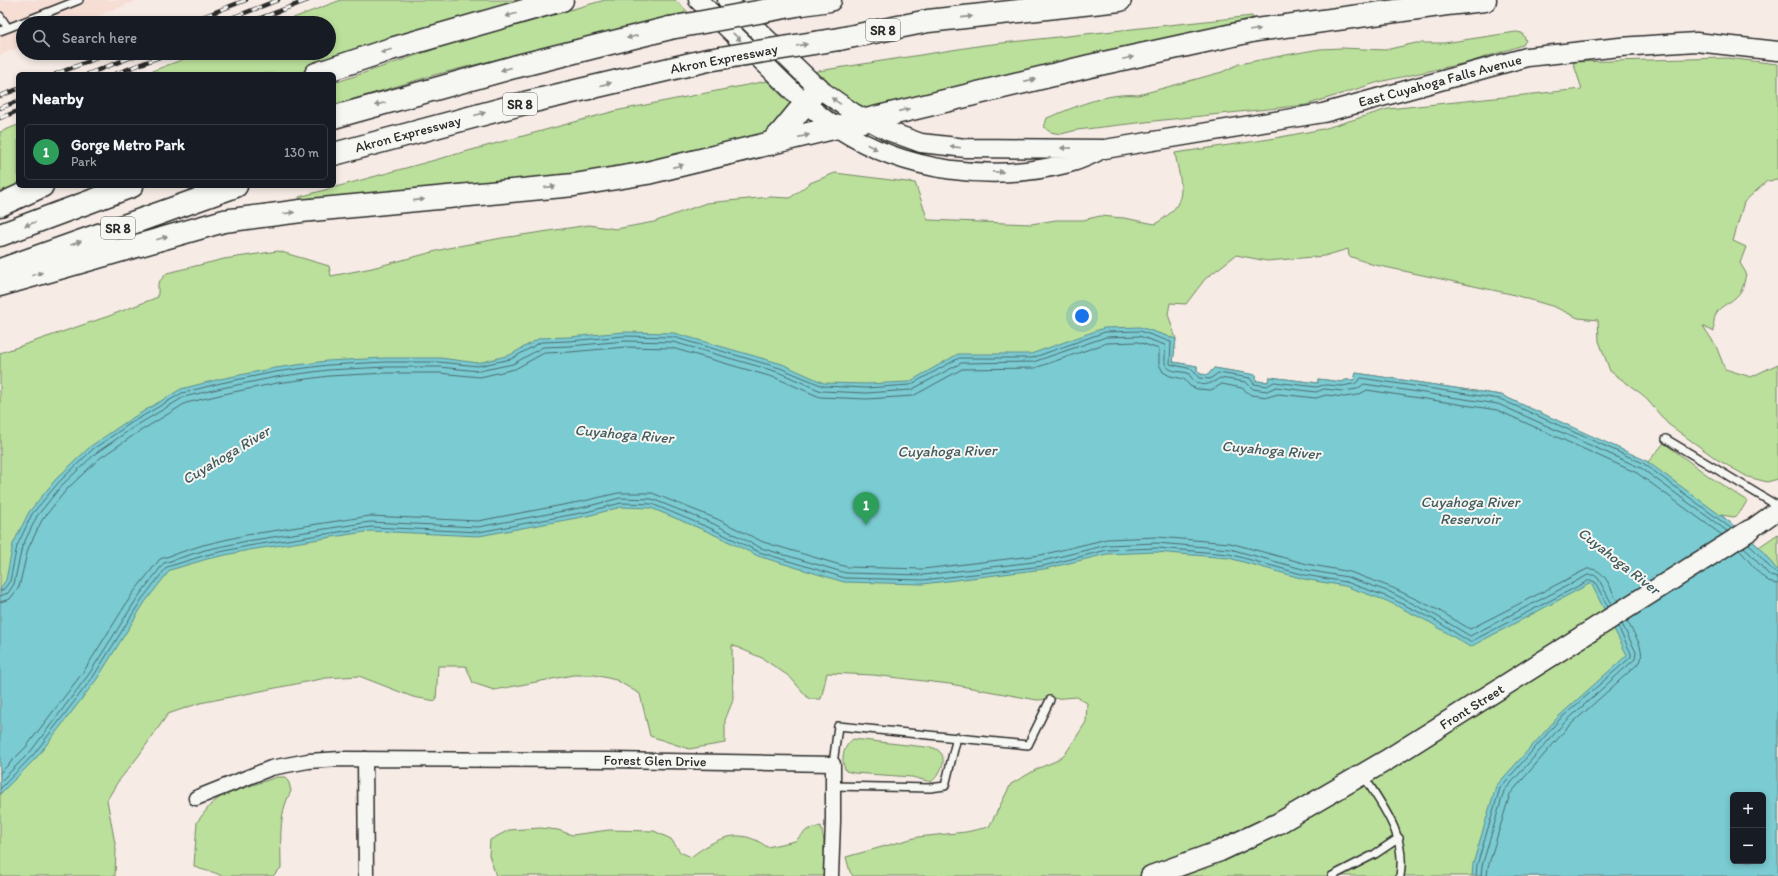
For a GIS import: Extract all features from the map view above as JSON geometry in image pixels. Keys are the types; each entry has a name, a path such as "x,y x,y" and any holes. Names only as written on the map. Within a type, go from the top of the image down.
{"highway":[{"path":"322,72 391,49 562,0"},
{"path":"336,116 514,67 670,28 830,0"},
{"name":"Akron Expressway","path":"336,153 525,102 708,60 838,39 928,21 1120,0"},
{"path":"0,285 224,220 301,211 574,185 647,173 838,128 860,116 1256,30 1485,0"},
{"path":"770,144 781,134 812,96"},
{"path":"0,205 38,188"},
{"name":"SR 8","path":"0,235 127,188"},
{"name":"SR 8","path":"0,270 230,188"}],"main road":[{"name":"Front Street","path":"1152,876 1244,841 1278,824 1362,774 1750,530"}],"street":[{"path":"698,0 812,96"},
{"path":"727,0 812,96"},
{"name":"East Cuyahoga Falls Avenue","path":"812,96 860,116 888,131 921,143 966,148 1105,149 1323,113 1527,57 1620,47 1696,42 1778,51"},
{"name":"East Cuyahoga Falls Avenue","path":"812,96 838,128 857,140 884,152 947,170 968,172 1019,172 1070,163 1105,149"},
{"name":"Front Street","path":"1750,530 1778,510"},
{"path":"366,759 366,876"},
{"name":"Forest Glen Drive","path":"196,798 270,768 308,761 366,759 833,764"},
{"path":"831,876 833,764"}],"lane":[{"path":"38,16 78,0"},
{"path":"0,16 8,28"},
{"path":"0,31 16,25"},
{"path":"1666,439 1778,506"},
{"path":"833,764 838,726 1028,745 1050,700"},
{"path":"833,786 930,788 945,786 956,737"},
{"path":"1362,774 1387,813 1399,838 1402,865 1400,876"},
{"path":"1332,876 1375,854 1399,838"}],"shaded area":[{"path":"0,0 138,0 98,16 16,16 16,49 0,55"}],"green space":[{"path":"341,0 543,0 336,59 336,16 299,16"},
{"path":"605,0 675,0 688,12 434,75 336,104 336,82 459,41"},
{"path":"1252,16 1254,22 868,109 842,95 812,72 984,45"},
{"path":"1516,32 1522,33 1526,40 1523,45 1470,62 1379,82 1306,105 1077,130 1061,134 1050,132 1044,127 1047,118 1091,101 1114,96 1138,95 1222,72 1239,64 1320,49 1342,48 1385,50 1416,43 1444,43"},
{"path":"1727,58 1778,64 1778,180 1767,181 1744,202 1733,241 1746,247 1740,263 1746,273 1743,287 1736,297 1722,307 1715,315 1714,332 1703,326 1716,346 1725,369 1751,377 1778,364 1778,479 1767,482 1748,477 1718,460 1668,424 1643,395 1610,371 1599,341 1598,320 1578,318 1555,307 1511,294 1371,264 1349,256 1348,249 1324,256 1267,261 1236,255 1205,279 1186,304 1170,303 1168,314 1176,339 1173,362 1197,366 1197,370 1200,374 1208,375 1214,368 1256,375 1256,381 1268,382 1269,377 1318,383 1318,379 1342,382 1346,380 1354,380 1356,373 1501,395 1648,462 1664,443 1710,477 1747,501 1741,511 1734,517 1721,515 1759,547 1778,534 1778,876 853,876 850,872 846,857 918,837 966,832 989,827 1011,784 1039,768 1056,761 1066,753 1086,722 1087,703 1077,697 1037,700 950,684 873,675 827,673 821,699 809,699 790,677 762,658 732,645 733,700 725,720 725,743 689,749 650,736 640,694 616,680 595,675 573,675 494,690 473,683 466,666 438,666 436,701 413,697 359,676 326,678 200,703 168,714 137,758 117,783 107,800 116,849 115,876 0,876 0,353 109,316 158,297 158,283 167,273 224,259 278,251 329,266 331,276 372,268 448,248 502,238 589,225 616,229 654,222 706,203 770,197 790,198 810,183 835,173 915,183 928,220 1031,224 1056,220 1083,220 1100,216 1124,218 1155,224 1174,209 1179,201 1181,185 1175,153 1270,139 1323,129 1388,109 1582,89 1573,62"},
{"path":"181,60 331,60 302,72 149,72"},
{"path":"767,81 793,107 766,134 635,168 302,204 299,197 336,188 615,111"},
{"path":"16,126 16,187 0,199 0,132"},
{"path":"853,739 934,748 942,755 943,765 935,779 931,782 912,777 854,773 846,771 843,758 847,746"},
{"path":"277,777 285,777 289,783 291,791 282,819 281,868 273,876 221,876 194,866 197,822 211,804 223,795"},
{"path":"821,826 824,841 825,876 496,876 489,855 490,840 509,830 541,828 558,830 572,835 609,830 654,831 671,839 680,852 691,857 709,844 728,837 747,837 767,847 795,841 807,830"}],"water":[{"name":"Cuyahoga River Reservoir","path":"1140,327 1176,339 1173,362 1197,366 1197,370 1200,374 1208,375 1214,368 1256,375 1256,381 1268,382 1269,377 1318,383 1318,379 1342,382 1346,380 1354,380 1356,373 1501,395 1645,460 1727,520 1759,547 1778,571 1778,876 1472,876 1473,864 1496,786 1558,717 1627,655 1591,583 1470,647 1431,623 1387,601 1345,586 1304,579 1229,558 1156,552 1107,554 1044,569 923,584 844,582 758,556 711,533 651,508 621,507 587,516 479,536 371,531 249,550 207,559 170,570 145,602 97,679 37,757 0,794 0,589 6,580 13,544 29,512 56,479 91,446 129,420 181,389 220,379 275,368 327,361 385,358 440,358 478,363 510,355 540,338 624,332 674,333 782,364 824,383 866,384 909,382 958,354 1031,354 1104,328"}],"railway":[{"path":"205,16 246,0"},
{"path":"237,16 278,0"},
{"path":"266,16 308,0"},
{"path":"61,72 92,60"},
{"path":"93,72 124,60"},
{"path":"120,72 152,60"},
{"path":"0,96 16,90"},
{"path":"0,108 16,102"},
{"path":"0,118 16,112"}],"place":[{"name":"Gorge Metro Park","path":"866,525"}],"water label":[{"name":"Cuyahoga River","path":"624,434"},
{"name":"Cuyahoga River","path":"1271,450"},
{"name":"Cuyahoga River","path":"947,451"},
{"name":"Cuyahoga River","path":"226,455"},
{"name":"Cuyahoga River","path":"1619,561"}]}
